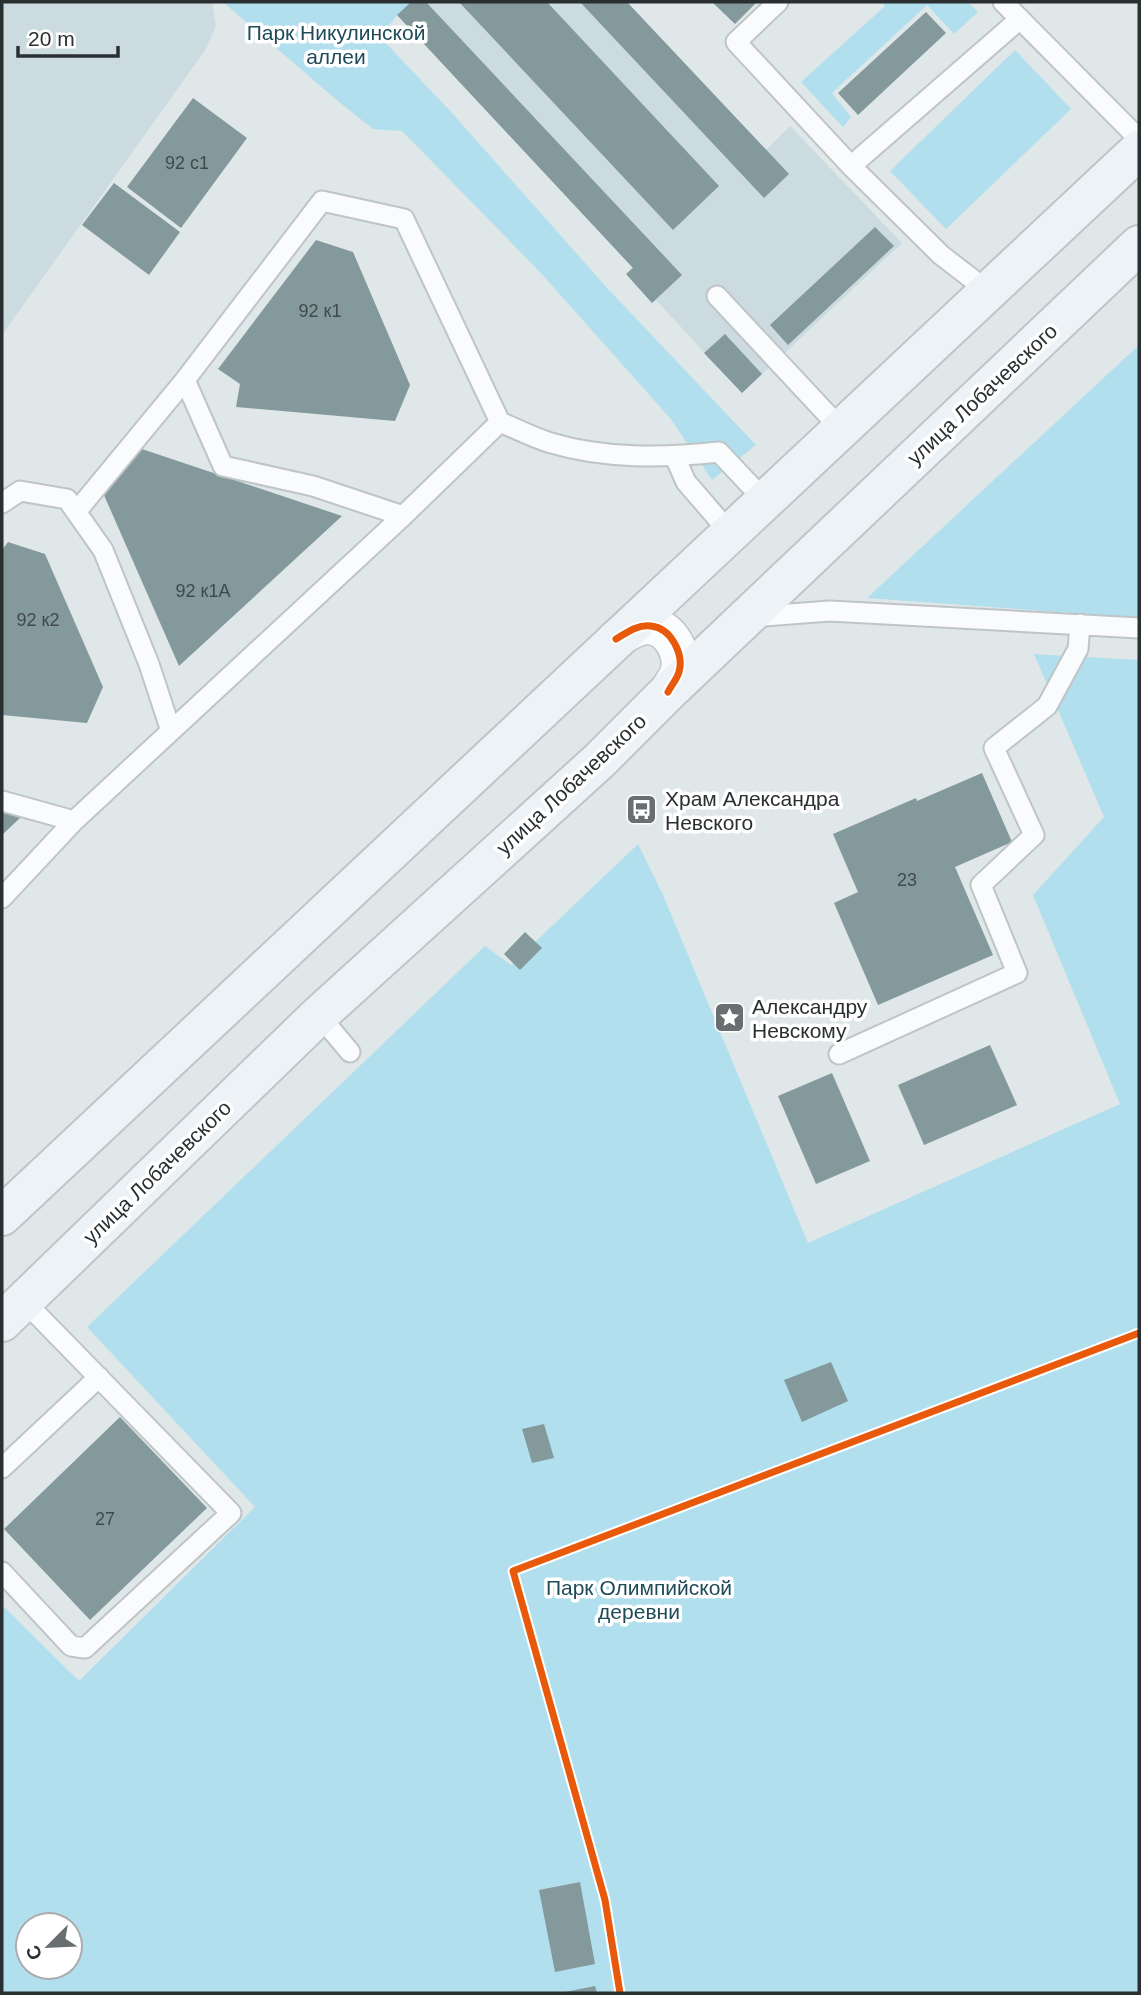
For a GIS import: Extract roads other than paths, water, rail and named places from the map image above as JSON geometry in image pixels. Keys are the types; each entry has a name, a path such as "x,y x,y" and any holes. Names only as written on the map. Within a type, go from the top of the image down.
{"main road":[{"path":"2,1216 1139,150"},
{"name":"улица Лобачевского","path":"9,1310 319,1015 599,761 668,692 1139,246"}],"street":[{"path":"616,639 636,628 650,625 665,630 679,655 679,672 668,692"}],"lane":[{"path":"778,2 736,42 851,166 941,255 989,292"},
{"path":"1003,2 1139,138"},
{"path":"851,166 1020,19"},
{"path":"76,512 185,380 322,201 404,219 500,422 550,443 608,455 675,457 719,453 764,500"},
{"path":"717,296 841,429"},
{"path":"185,380 223,466 313,486 403,516"},
{"path":"2,898 74,821 403,516 500,422"},
{"path":"675,457 686,482 730,533"},
{"path":"2,502 20,491 67,499 103,550 149,664 171,731"},
{"path":"746,618 830,611 1139,628"},
{"path":"839,1054 1017,973 981,885 1034,835 994,748 1046,706 1078,649 1080,625"},
{"path":"2,801 74,821"},
{"path":"319,1015 349,1052"},
{"path":"2,1572 71,1646 85,1648 231,1513 99,1377 9,1310"},
{"path":"2,1468 99,1377"}],"place":[{"name":"Храм Александра Невского","path":"642,810"},
{"name":"Александру Невскому","path":"729,1018"}],"park label":[{"name":"Парк Никулинской аллеи","path":"336,44"},
{"name":"Парк Олимпийской деревни","path":"639,1599"}]}
